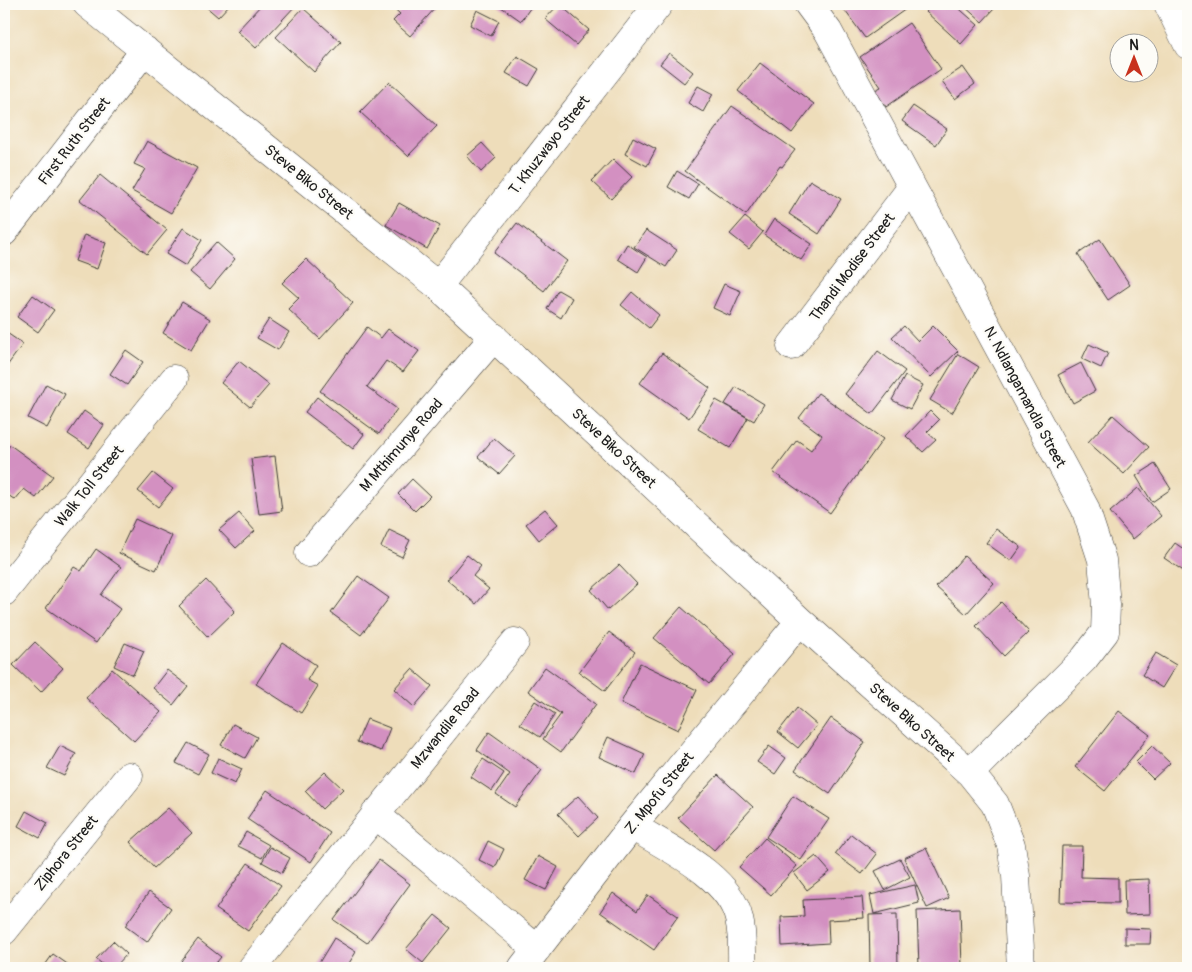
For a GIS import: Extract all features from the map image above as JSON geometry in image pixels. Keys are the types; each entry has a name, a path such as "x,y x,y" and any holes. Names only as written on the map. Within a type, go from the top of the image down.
{"main road":[{"name":"Steve Biko Street","path":"87,4 438,286 970,774 995,804 1011,845 1016,876 1021,968"},
{"name":"T. Khuzwayo Street","path":"438,286 659,4"},
{"name":"N. Ndlangamandla Street","path":"808,4 828,31 1085,508 1102,560 1106,605 1105,632 1084,659 970,774"},
{"path":"1168,4 1188,45"},
{"name":"First Ruth Street","path":"4,232 145,50"},
{"name":"Thandi Modise Street","path":"791,346 912,187"},
{"name":"M Mthimunye Road","path":"308,553 494,337"},
{"name":"Walk Toll Street","path":"4,592 174,379"},
{"name":"Z. Mpofu Street","path":"530,959 632,826 800,620"},
{"name":"Mzwandile Road","path":"252,968 514,642"},
{"name":"Ziphora Street","path":"4,931 129,776"},
{"path":"375,814 530,959"},
{"path":"632,826 686,858 709,875 725,892 735,905 740,919 742,968"}],"building":[{"path":"203,4 230,4 218,17"},
{"path":"262,4 297,4 256,48 237,31"},
{"path":"389,4 434,4 437,6 410,36 393,21 400,14"},
{"path":"497,4 533,4 521,21"},
{"path":"559,4 589,30 576,45 545,19"},
{"path":"840,4 913,4 865,38"},
{"path":"933,4 954,4 978,25 961,44 926,12"},
{"path":"965,4 988,4 994,9 982,22 964,6"},
{"path":"303,8 341,42 314,72 276,37"},
{"path":"477,10 499,21 491,36 470,25"},
{"path":"909,23 941,69 886,107 875,90 881,87 860,57"},
{"path":"669,53 693,72 684,83 660,64"},
{"path":"517,56 539,69 529,86 506,73"},
{"path":"760,63 814,104 792,133 738,91"},
{"path":"963,67 975,84 955,99 942,81"},
{"path":"389,82 437,126 408,156 360,112"},
{"path":"698,86 713,94 703,112 688,103"},
{"path":"732,106 795,150 782,167 780,166 746,215 685,171"},
{"path":"913,106 947,129 936,145 902,121"},
{"path":"633,137 656,149 647,166 625,154"},
{"path":"147,141 197,168 171,213 132,191 145,169 134,164"},
{"path":"482,143 496,158 481,172 467,156"},
{"path":"613,159 632,177 611,199 592,181"},
{"path":"677,171 698,184 689,199 668,187"},
{"path":"100,175 167,230 147,254 80,200"},
{"path":"810,180 841,199 819,234 789,214"},
{"path":"399,203 440,226 427,249 386,225"},
{"path":"745,217 763,232 749,249 730,234"},
{"path":"774,219 812,244 801,260 764,235"},
{"path":"517,223 567,261 544,291 494,253"},
{"path":"183,228 202,240 186,266 166,254"},
{"path":"646,230 677,250 666,267 634,247"},
{"path":"84,235 106,243 97,269 75,261"},
{"path":"1100,239 1130,285 1108,300 1078,254"},
{"path":"216,242 235,259 210,289 190,272"},
{"path":"627,244 647,257 638,272 618,259"},
{"path":"306,259 353,303 320,339 288,309 299,298 282,283"},
{"path":"724,284 741,291 730,316 713,308"},
{"path":"558,290 572,298 561,318 547,309"},
{"path":"632,292 659,315 649,328 621,305"},
{"path":"33,295 54,310 38,332 17,317"},
{"path":"182,302 210,319 191,350 163,333"},
{"path":"269,319 289,332 278,350 257,338"},
{"path":"904,326 918,341 933,326 958,351 931,377 892,337"},
{"path":"367,327 381,338 388,329 419,351 403,372 386,361 367,387 397,409 379,434 320,391"},
{"path":"4,331 23,344 4,370"},
{"path":"1089,344 1108,353 1101,368 1082,359"},
{"path":"126,350 143,362 127,385 110,374"},
{"path":"878,351 905,371 872,414 845,394"},
{"path":"662,353 710,388 689,418 640,383"},
{"path":"958,354 979,367 952,413 930,400"},
{"path":"239,361 269,385 250,407 221,383"},
{"path":"1081,363 1095,391 1073,403 1058,375"},
{"path":"905,376 923,385 910,409 892,400"},
{"path":"46,384 65,394 47,428 28,418"},
{"path":"736,387 764,404 754,421 725,404"},
{"path":"818,393 883,439 830,513 773,472 797,440 811,450 822,435 799,418"},
{"path":"317,397 364,434 353,449 305,412"},
{"path":"716,400 748,418 730,448 698,429"},
{"path":"84,411 104,425 89,448 68,434"},
{"path":"930,411 939,420 927,432 936,440 923,452 906,436"},
{"path":"1113,415 1149,447 1124,474 1088,442"},
{"path":"494,438 515,456 499,474 478,457"},
{"path":"10,445 53,476 36,498 24,489 15,500 4,492 4,454"},
{"path":"275,456 282,511 259,514 251,459"},
{"path":"1155,464 1171,489 1152,502 1136,476"},
{"path":"153,473 173,489 158,507 138,491"},
{"path":"412,479 430,496 415,511 398,494"},
{"path":"1138,488 1161,516 1133,539 1110,512"},
{"path":"545,509 558,524 539,540 526,524"},
{"path":"239,513 255,531 236,548 219,530"},
{"path":"135,519 172,536 156,570 119,553"},
{"path":"996,529 1021,547 1011,561 986,543"},
{"path":"389,530 410,540 402,557 381,547"},
{"path":"1175,543 1188,552 1188,574 1164,558"},
{"path":"96,549 121,567 101,595 120,609 96,643 46,608 74,567 81,571"},
{"path":"467,555 481,566 473,576 489,589 476,604 447,580"},
{"path":"964,556 994,583 966,614 936,587"},
{"path":"619,565 637,584 608,610 591,590"},
{"path":"358,576 389,598 361,635 331,613"},
{"path":"206,580 235,611 208,637 179,606"},
{"path":"1001,602 1029,632 1004,656 976,626"},
{"path":"681,607 735,654 709,684 654,638"},
{"path":"609,632 635,652 605,691 579,672"},
{"path":"35,642 63,668 41,692 13,665"},
{"path":"125,643 144,651 133,675 114,666"},
{"path":"283,643 316,665 307,680 318,686 301,713 256,684"},
{"path":"1156,653 1176,665 1162,688 1142,675"},
{"path":"640,663 697,690 678,730 621,703"},
{"path":"545,667 596,704 561,752 543,739 561,714 528,691"},
{"path":"112,669 161,712 134,741 86,698"},
{"path":"412,669 432,686 414,707 394,689"},
{"path":"167,670 188,686 173,705 153,688"},
{"path":"535,701 555,714 540,737 520,724"},
{"path":"797,708 817,725 798,748 778,732"},
{"path":"1119,711 1150,735 1105,791 1075,767"},
{"path":"831,718 865,742 830,794 795,770"},
{"path":"367,719 390,728 381,751 357,742"},
{"path":"233,724 257,737 245,758 221,745"},
{"path":"489,732 542,770 515,807 496,794 510,774 477,750"},
{"path":"608,737 645,754 636,774 599,757"},
{"path":"188,743 209,754 198,774 176,763"},
{"path":"60,746 76,754 64,776 47,768"},
{"path":"769,746 786,758 775,774 757,762"},
{"path":"1152,746 1170,763 1153,779 1136,762"},
{"path":"218,758 242,769 235,784 211,773"},
{"path":"483,759 504,773 492,791 471,777"},
{"path":"325,772 343,789 322,809 305,791"},
{"path":"718,775 753,807 714,850 678,818"},
{"path":"267,790 330,833 311,862 247,819"},
{"path":"578,796 598,818 579,836 558,814"},
{"path":"793,796 829,819 801,860 766,837"},
{"path":"168,808 192,833 154,868 130,842"},
{"path":"26,811 48,823 40,838 18,826"},
{"path":"246,832 269,845 262,858 238,846"},
{"path":"851,834 877,854 862,874 835,854"},
{"path":"765,838 797,866 771,895 739,867"},
{"path":"488,841 504,849 495,868 479,860"},
{"path":"1062,846 1082,846 1081,877 1118,878 1118,903 1060,902"},
{"path":"270,847 290,858 282,873 262,862"},
{"path":"926,848 949,898 927,908 904,858"},
{"path":"538,856 558,867 546,890 525,880"},
{"path":"816,856 830,872 807,890 794,873"},
{"path":"900,859 910,877 885,890 875,871"},
{"path":"379,860 410,884 367,943 334,920"},
{"path":"248,863 281,886 248,931 216,909"},
{"path":"1149,879 1150,914 1125,915 1124,880"},
{"path":"915,885 919,903 874,914 870,895"},
{"path":"149,892 171,908 147,942 125,926"},
{"path":"613,893 637,911 648,895 678,916 654,950 600,912"},
{"path":"862,897 864,918 828,920 829,943 782,946 781,917 804,916 803,900"},
{"path":"960,909 962,966 919,967 917,911"},
{"path":"897,914 898,968 870,968 869,915"},
{"path":"435,915 451,928 423,963 406,949"},
{"path":"1125,928 1151,929 1150,944 1125,944"},
{"path":"334,938 356,952 346,968 321,968 317,966"},
{"path":"198,939 221,957 212,968 190,968 181,961"},
{"path":"113,941 127,954 114,968 107,968 96,959"},
{"path":"53,954 73,968 43,968"}]}
